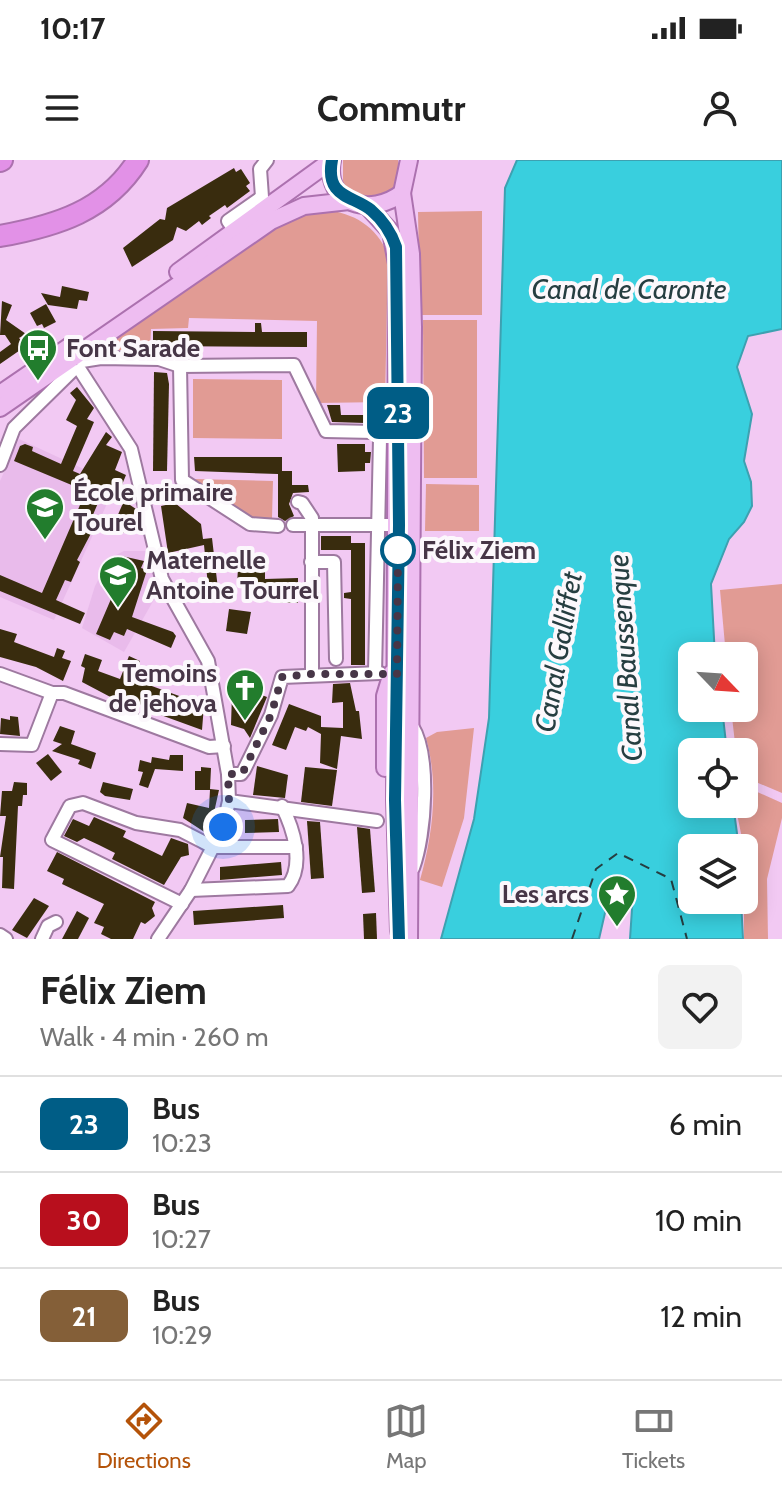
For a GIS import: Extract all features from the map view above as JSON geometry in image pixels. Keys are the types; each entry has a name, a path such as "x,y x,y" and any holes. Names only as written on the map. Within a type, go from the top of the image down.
{"highway":[{"path":"0,236 44,227 79,214 112,192 138,160"}],"main road":[{"path":"0,408 74,361 235,231 332,160"},
{"path":"332,160 331,175 339,192 349,201"},
{"path":"409,160 402,193 411,254 413,327 409,939"},
{"path":"0,394 98,350 271,221 304,206 349,201 368,207 380,206 402,193"},
{"path":"368,207 391,232 396,247 399,525 385,696 385,782 389,796 395,800 399,939"}],"street":[{"path":"235,231 228,221 262,197 260,169 267,160"},
{"path":"98,350 159,359 180,366 294,365 326,431 377,436 398,447"},
{"path":"0,465 5,438 74,361 131,449 162,579 199,638 208,661 224,746 229,801 213,847 191,890 158,939"},
{"path":"180,366 182,480 250,524 278,526"},
{"path":"228,774 241,774 244,770 271,715 282,677 387,673 378,525 377,436 398,416"},
{"path":"298,502 312,518 312,674"},
{"path":"293,525 399,525"},
{"path":"311,562 334,562 336,659"},
{"path":"0,674 52,693 64,693 209,747 224,746"},
{"path":"0,744 32,745 52,693"},
{"path":"229,801 377,821"},
{"path":"182,904 52,840 70,806 83,803 136,823 180,830 213,847 296,847"},
{"path":"191,890 288,886 293,879 296,847 293,829 282,806"},
{"path":"42,939 48,926 56,922"},
{"path":"0,935 6,939"}],"shaded area":[{"path":"343,160 398,160 396,183 381,196 361,197 343,182"},
{"path":"325,210 345,214 363,223 377,236 388,254 385,402 316,403 317,321 189,318 188,328 151,329 150,351 108,350 105,344 286,217"},
{"path":"482,211 482,315 420,315 418,212"},
{"path":"423,320 477,320 477,478 424,478"},
{"path":"193,379 282,380 282,439 193,438"},
{"name":"École primaire Tourel","path":"19,439 116,484 54,620 0,597 0,481"},
{"path":"193,479 273,481 272,518 253,519"},
{"path":"426,484 479,485 479,531 425,531"},
{"name":"Maternelle Antoine Tourrel","path":"124,551 146,551 160,589 124,652 82,628 95,586 110,558"},
{"path":"782,584 782,793 758,783 758,738 734,738 733,722 758,722 758,642 725,642 720,590"},
{"path":"474,728 464,818 442,887 420,880 433,809 432,773 426,738 437,732"},
{"path":"758,792 782,803 782,818 767,879 768,939 744,939 744,914 758,914 758,834 741,834 738,818 758,818"}],"water":[{"name":"Canal de Caronte","path":"517,160 782,160 782,329 748,336 737,367 752,414 744,461 751,482 752,506 744,522 729,539 711,584 714,642 678,642 678,722 724,722 725,738 678,738 678,818 735,818 737,834 678,834 678,914 742,914 743,939 630,939 633,894 623,885 610,891 599,939 441,939 474,819 489,718 505,188"}],"building":[{"path":"234,168 236,172 241,169 250,183 246,186 250,191 227,208 225,205 209,216 211,218 202,225 199,221 186,231 177,227 173,240 132,267 123,248 160,219 165,220 167,208"},
{"path":"62,286 89,292 87,301 79,300 77,309 48,305 41,293 60,297"},
{"path":"2,301 12,305 6,320 26,334 19,338 26,346 0,364 0,352 11,344 5,335 0,335"},
{"path":"46,304 56,322 44,328 42,324 37,326 30,313"},
{"path":"255,323 261,323 262,332 307,332 307,347 153,346 153,331 255,332"},
{"path":"154,372 167,373 169,384 167,471 153,471"},
{"path":"77,387 94,408 87,419 94,422 73,471 80,474 106,432 112,437 106,445 122,452 115,470 126,475 119,492 108,486 101,496 92,517 98,520 77,560 80,562 71,582 65,580 56,600 85,613 80,624 0,591 0,575 42,593 86,491 14,461 20,446 25,444 33,447 32,451 61,464 77,426 66,420 76,400 70,393"},
{"path":"327,405 340,405 341,415 365,415 365,423 332,422"},
{"path":"337,444 365,444 365,452 371,452 370,463 365,463 365,471 338,472"},
{"path":"194,457 282,457 282,471 292,471 292,485 308,485 309,492 293,493 289,504 294,516 285,521 278,517 278,474 195,471"},
{"path":"124,501 136,509 125,533 112,528"},
{"path":"175,503 201,524 203,539 212,538 218,589 236,594 234,602 209,596 204,545 168,553 161,506"},
{"path":"321,536 351,536 351,543 365,543 365,665 351,665 351,599 344,598 344,593 351,592 351,550 321,550"},
{"path":"122,556 144,561 141,568 147,570 132,617 173,632 176,636 171,648 127,629 124,636 114,632 110,640 96,634 120,578 114,570 114,562"},
{"path":"238,567 265,567 265,579 298,578 298,603 280,603 280,597 264,598 264,586 237,586"},
{"path":"229,609 251,612 247,634 226,631"},
{"path":"0,629 17,634 14,642 54,657 57,648 65,651 62,658 71,661 63,681 36,667 0,657"},
{"path":"85,654 102,660 98,671 120,679 129,656 140,661 135,674 151,680 149,685 204,705 202,730 158,714 160,706 145,700 143,706 121,693 118,701 82,682 85,668 81,666"},
{"path":"230,683 267,697 250,738 244,729 231,725 232,694 227,693"},
{"path":"350,683 356,711 359,711 362,739 341,736 337,769 320,763 321,734 308,727 306,731 295,727 286,750 272,745 289,704 321,716 321,727 343,728 343,702 332,703 333,684"},
{"path":"10,716 18,717 20,736 0,734 1,718 10,720"},
{"path":"60,726 75,731 71,744 96,753 91,769 78,764 80,760 52,751 62,744 53,741"},
{"path":"48,754 62,772 51,781 36,763"},
{"path":"170,755 183,755 183,771 155,769 148,788 139,785 143,772 138,771 140,760 151,763 152,757 169,760"},
{"path":"257,766 288,775 285,798 253,795"},
{"path":"201,767 211,768 210,789 219,790 209,835 183,818 187,803 209,808 210,790 195,790 195,771 201,771"},
{"path":"305,767 337,770 332,806 301,802"},
{"path":"14,782 27,783 27,795 23,795 22,806 18,806 14,889 2,888 3,857 0,857 6,816 0,816 2,791 12,791"},
{"path":"103,782 133,789 130,800 105,796 100,792"},
{"path":"94,817 126,831 123,837 162,856 171,838 188,844 189,855 181,857 164,885 112,859 115,853 99,845 84,838 77,842 64,836 73,819 89,826"},
{"path":"278,819 279,832 245,833 245,820"},
{"path":"307,821 320,822 324,878 311,879"},
{"path":"357,827 370,829 375,892 362,893"},
{"path":"57,852 155,902 152,908 155,916 145,924 141,922 133,939 111,939 101,934 104,927 94,923 104,904 62,884 64,879 47,871"},
{"path":"281,862 282,875 220,880 220,867"},
{"path":"34,898 49,906 27,938 12,930"},
{"path":"283,905 284,918 194,925 193,911"},
{"path":"77,911 89,918 78,939 62,939"},
{"path":"376,913 377,939 364,939 363,914"}],"ferry route":[{"path":"572,939 596,869 618,853 671,879 687,939"}],"bus line":[{"name":"23","path":"332,160 331,175 339,192 349,201 368,207 391,232 396,247 399,525 395,800 399,939"}],"place":[{"name":"Font Sarade","path":"38,382"},
{"name":"École primaire Tourel","path":"45,541"},
{"name":"Félix Ziem","path":"398,550"},
{"name":"Maternelle Antoine Tourrel","path":"118,609"},
{"name":"Temoins de jehova","path":"245,722"},
{"name":"Les arcs","path":"617,928"}],"route":[{"path":"223,827 229,801 228,774 241,774 244,770 271,715 282,677 397,674 398,550"}],"water label":[{"name":"Canal Galliffet","path":"558,652"},
{"name":"Canal Baussenque","path":"625,658"}]}
